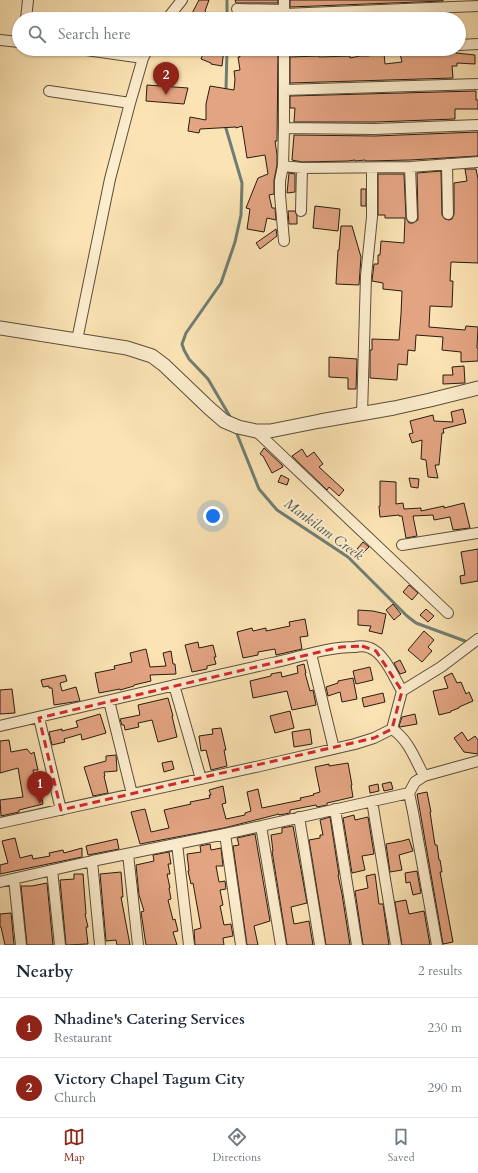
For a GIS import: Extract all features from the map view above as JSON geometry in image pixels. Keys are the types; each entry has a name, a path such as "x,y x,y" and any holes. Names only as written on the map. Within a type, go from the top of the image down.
{"street":[{"path":"27,12 28,0"},
{"path":"173,12 182,0"},
{"path":"237,9 284,11 478,6"},
{"path":"0,40 12,41"},
{"path":"466,45 478,44"},
{"path":"77,340 110,179 144,56"},
{"path":"284,56 284,128 280,181 284,241"},
{"path":"284,90 478,84"},
{"path":"50,91 130,103"},
{"path":"284,128 376,129 478,124"},
{"path":"282,166 302,168 372,168 478,162"},
{"path":"447,164 448,214"},
{"path":"410,167 412,217"},
{"path":"302,168 302,211"},
{"path":"362,414 366,276 372,217 372,168"},
{"path":"0,328 127,348 152,356 164,365 224,421 238,428 256,431 270,431 362,414 430,400 478,388"},
{"path":"256,431 448,613"},
{"path":"402,545 478,533"},
{"path":"392,730 402,691 441,667 478,639"},
{"path":"0,726 341,647 362,646 376,650 402,691"},
{"path":"310,654 334,749"},
{"path":"174,685 202,779"},
{"path":"109,701 132,794"},
{"path":"39,718 61,810"},
{"path":"0,823 334,749 374,738 392,730"},
{"path":"392,730 404,739 424,776"},
{"path":"436,945 409,793 415,782 424,776 478,761"},
{"path":"0,882 409,793"},
{"path":"372,801 396,945"},
{"path":"335,809 357,945"},
{"path":"299,817 320,945"},
{"path":"261,826 281,945"},
{"path":"225,834 240,945"},
{"path":"177,844 189,945"},
{"path":"128,854 138,945"},
{"path":"92,861 100,945"},
{"path":"52,870 60,945"},
{"path":"14,879 21,945"}],"highlighted area":[{"path":"362,646 376,651 402,691 392,729 374,738 61,810 39,718 341,647"}],"building":[{"path":"199,0 209,0 205,11 206,12 193,12"},
{"path":"235,0 278,0 278,3 236,3"},
{"path":"290,0 443,0 443,1 290,7"},
{"path":"475,55 475,64 457,63 457,66 452,66 453,78 290,83 290,57 350,56 350,58 360,56 384,56 385,64 402,62 400,56"},
{"path":"202,56 223,56 222,66 211,64 201,59"},
{"path":"278,56 277,141 275,141 277,165 274,180 274,194 269,195 272,208 275,208 276,220 267,218 264,232 247,229 250,209 246,208 258,178 268,174 265,155 247,158 242,126 236,128 200,129 199,133 188,131 190,117 206,120 206,104 210,86 234,90 234,71 240,70 238,57"},
{"path":"147,85 188,88 184,104 146,101"},
{"path":"476,91 478,109 455,109 455,119 375,122 294,122 295,108 290,108 290,96"},
{"path":"478,132 478,156 366,161 302,162 292,160 294,135 375,136"},
{"path":"465,169 476,169 478,179 478,263 451,262 450,281 453,281 452,307 430,306 429,327 465,330 466,326 478,327 478,361 461,362 461,352 442,350 443,337 416,335 415,351 408,350 407,365 398,364 397,380 370,378 370,350 372,350 372,339 399,340 402,291 383,289 383,283 372,281 374,264 378,264 381,241 404,243 405,218 385,218 385,215 378,215 378,174 404,174 406,218 409,223 413,223 418,220 417,173 441,171 442,215 445,219 449,220 452,219 454,214 454,183 467,181"},
{"path":"289,173 295,174 295,192 287,193"},
{"path":"361,189 366,189 366,206 361,206"},
{"path":"315,206 340,209 338,231 313,228"},
{"path":"288,211 295,211 297,216 297,224 289,224"},
{"path":"341,226 352,226 361,257 359,285 336,284"},
{"path":"276,229 277,236 260,249 256,243"},
{"path":"329,357 357,359 356,389 348,389 348,378 329,377"},
{"path":"464,366 465,383 443,384 443,375 453,375 452,367"},
{"path":"463,409 466,423 443,429 444,433 442,433 439,465 435,465 438,478 428,477 426,460 421,459 422,440 412,443 409,434 413,433 410,421 433,415 434,421 453,422 451,412"},
{"path":"264,448 283,467 272,473 263,456 260,454"},
{"path":"302,449 307,457 314,452 323,464 319,467 344,490 339,496 329,487 327,490 292,456"},
{"path":"281,475 289,479 287,485 278,482"},
{"path":"409,478 419,479 418,488 411,487"},
{"path":"380,481 396,482 396,504 403,503 404,509 421,508 421,511 444,506 444,508 464,503 470,528 453,530 450,517 434,520 433,515 413,516 417,536 406,538 402,516 380,517"},
{"path":"363,542 369,547 362,554 357,549"},
{"path":"478,549 478,581 461,584 460,576 465,575 461,552"},
{"path":"409,585 418,593 412,600 403,592"},
{"path":"393,604 401,614 394,620 386,610"},
{"path":"426,609 434,616 428,622 420,615"},
{"path":"358,610 386,614 382,634 369,631 371,626 358,625"},
{"path":"305,619 308,636 300,637 302,649 276,655 275,649 258,652 258,655 243,658 237,632 252,628 253,631 266,628 266,631 290,626 289,622"},
{"path":"424,631 434,640 428,647 432,651 422,662 408,650"},
{"path":"198,642 199,648 213,645 216,664 207,666 207,669 192,672 185,645"},
{"path":"146,649 150,667 166,666 163,653 171,651 176,674 150,675 151,681 120,690 99,693 95,673 115,669 114,666 132,662 130,653"},
{"path":"400,660 406,672 400,674 394,663"},
{"path":"304,664 310,691 313,690 316,705 292,710 287,691 253,698 250,681 281,672 282,677 298,673 297,666"},
{"path":"370,667 373,680 356,684 353,671"},
{"path":"452,673 457,683 461,682 466,694 469,692 473,701 451,712 439,715 433,691 448,688 444,677"},
{"path":"65,675 67,681 60,683 62,691 76,687 80,701 54,705 52,688 49,688 49,686 43,687 41,680"},
{"path":"353,678 357,699 342,702 340,692 328,696 326,687 338,683 338,681"},
{"path":"12,689 15,713 0,714 0,690"},
{"path":"383,693 385,702 364,707 362,698"},
{"path":"168,698 177,737 158,742 152,720 138,723 139,727 125,730 120,719 140,715 138,705"},
{"path":"290,711 294,728 275,733 270,716"},
{"path":"100,714 106,733 82,740 81,734 64,739 65,742 52,745 49,732 62,729 62,731 78,727 76,721"},
{"path":"415,714 417,724 399,726 402,717"},
{"path":"221,728 226,750 224,750 227,766 211,770 206,750 201,751 199,736 213,734 212,729"},
{"path":"310,729 312,744 294,747 292,732"},
{"path":"462,732 468,741 475,736 478,740 478,754 464,752 454,738"},
{"path":"9,740 11,752 27,749 31,754 34,752 38,770 33,770 37,794 41,793 43,804 1,816 0,800 23,797 18,768 0,773 0,741"},
{"path":"116,755 117,771 104,772 108,793 93,796 84,767 106,761 106,756"},
{"path":"172,761 174,769 164,772 162,763"},
{"path":"348,763 353,797 327,803 327,805 317,807 316,805 290,810 290,813 279,814 224,828 140,844 131,812 145,809 151,832 169,828 164,810 210,798 209,795 211,795 209,790 223,786 226,803 222,804 226,819 245,815 245,813 251,811 247,792 258,789 262,808 301,800 300,798 320,792 315,767 329,764 329,766"},
{"path":"391,782 393,789 384,791 382,784"},
{"path":"378,784 379,791 370,793 369,786"},
{"path":"427,792 453,942 443,944 417,794"},
{"path":"354,815 355,820 368,817 374,854 362,856 365,870 352,873 343,818"},
{"path":"330,817 350,945 326,945 309,840 320,838 320,835 323,835 320,820"},
{"path":"293,826 307,903 291,907 294,924 309,921 313,945 287,945 272,851 271,835 282,833 282,828"},
{"path":"255,834 270,921 254,926 258,945 247,945 233,846 239,845 237,838"},
{"path":"15,838 20,858 32,855 33,859 50,856 49,853 63,850 64,853 82,848 82,857 0,874 0,865 8,863 2,841"},
{"path":"117,839 119,849 88,855 86,846"},
{"path":"409,839 413,851 399,855 402,870 390,872 386,844"},
{"path":"210,844 211,850 221,848 223,866 216,866 219,882 225,881 226,889 220,890 223,905 220,906 224,925 231,924 233,936 223,938 224,945 195,945 194,930 201,928 193,883 191,884 188,871 187,854 201,852 200,846"},
{"path":"169,852 171,864 168,864 170,874 167,874 171,899 168,900 173,920 175,919 178,931 173,932 177,945 146,945 141,912 144,911 139,895 136,865 154,861 153,855"},
{"path":"417,871 421,893 413,895 410,882 406,883 405,873"},
{"path":"121,872 123,897 121,897 130,945 117,945 116,940 106,941 100,874"},
{"path":"74,874 83,874 85,914 88,927 86,927 88,944 66,945 60,880 74,879"},
{"path":"375,874 379,904 383,904 389,945 363,945 355,891 368,888 366,876"},
{"path":"47,883 53,945 27,945 21,886 32,886"},
{"path":"406,900 409,914 424,911 430,945 402,945 395,902"},
{"path":"11,913 14,945 5,945 0,927 0,914"}],"waterway":[{"name":"Mankilam Creek","path":"227,0 227,12"},
{"name":"Mankilam Creek","path":"226,91 227,56"},
{"name":"Mankilam Creek","path":"225,125 242,183 241,215 235,242 221,283 186,333 182,344 189,359 208,379 232,420"},
{"name":"Mankilam Creek","path":"237,434 259,489 277,510 348,557 407,616 416,623 465,641"}],"place":[{"name":"Victory Chapel Tagum City","path":"166,95"},
{"name":"Nhadine's Catering Services","path":"40,804"}]}
